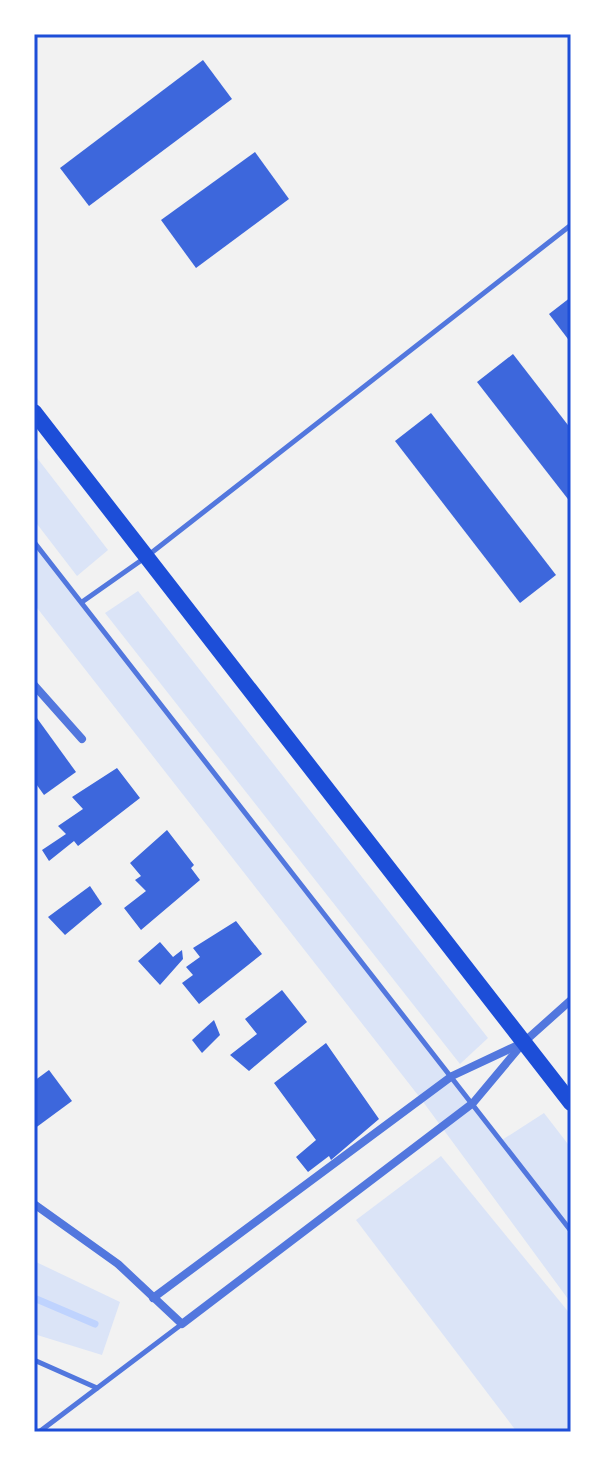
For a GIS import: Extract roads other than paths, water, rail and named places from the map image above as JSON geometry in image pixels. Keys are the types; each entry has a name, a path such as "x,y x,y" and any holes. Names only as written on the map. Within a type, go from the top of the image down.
{"main road":[{"path":"34,412 571,1103"}],"street":[{"path":"34,685 82,739"},
{"path":"34,1204 118,1264 182,1324 473,1103 524,1042 571,1000"},
{"path":"153,1298 452,1076 524,1042"}],"lane":[{"path":"82,602 146,557 571,225"},
{"path":"34,542 571,1231"},
{"path":"39,1432 182,1324"},
{"path":"34,1360 97,1388"}],"waterway":[{"path":"34,1298 95,1324"}]}
